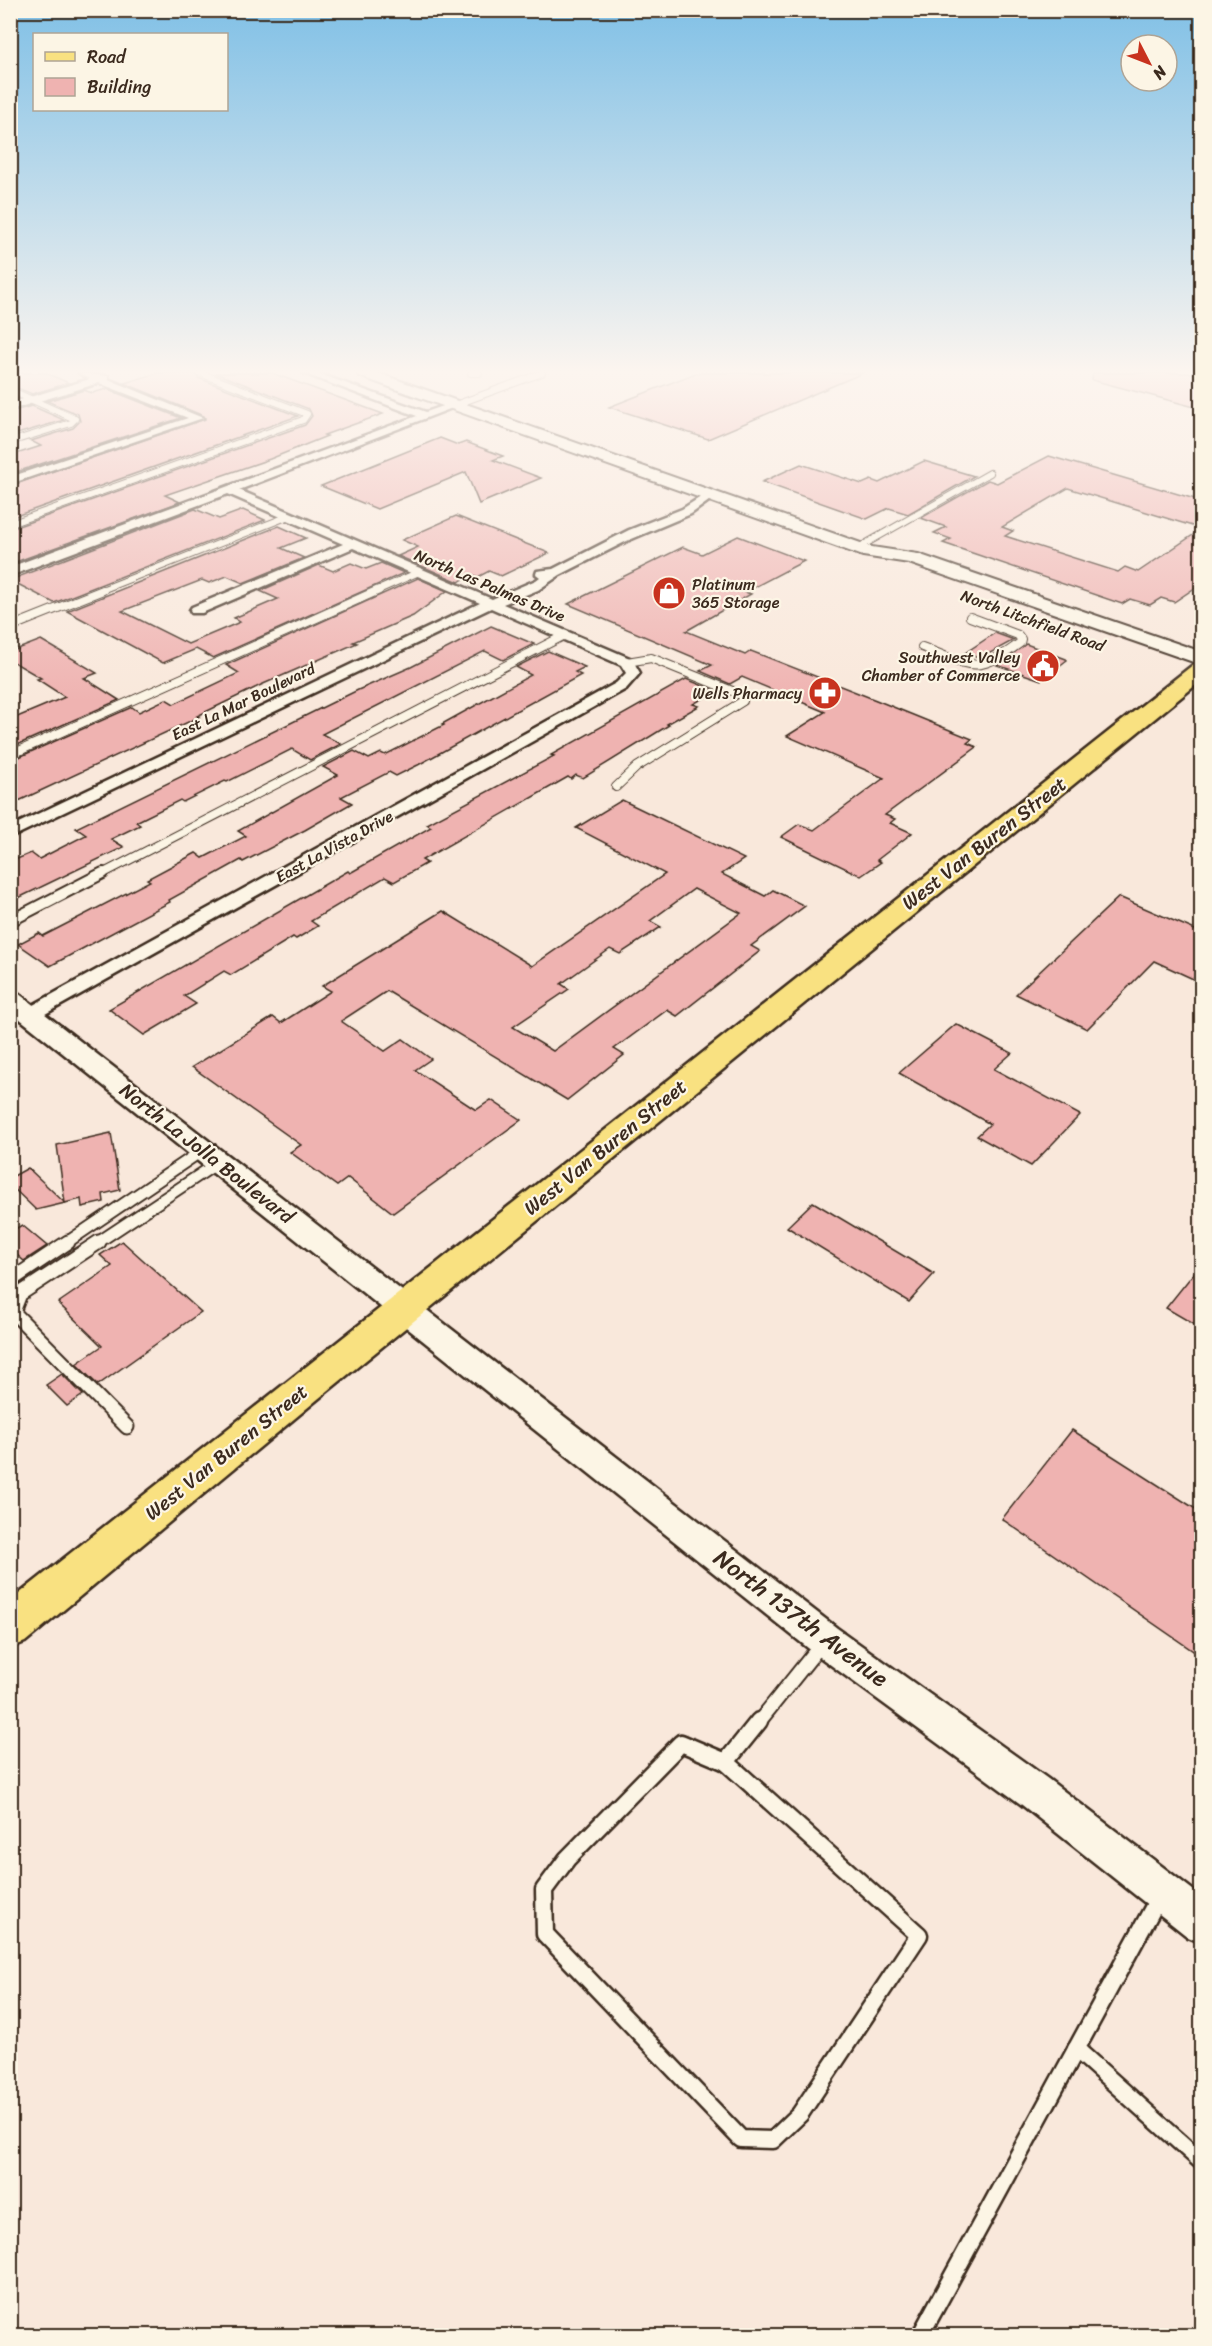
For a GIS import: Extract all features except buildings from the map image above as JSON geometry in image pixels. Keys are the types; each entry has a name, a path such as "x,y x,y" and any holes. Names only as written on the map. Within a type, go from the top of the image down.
{"main road":[{"name":"North Litchfield Road","path":"675,482 863,550 912,558 1193,671"},
{"name":"North Litchfield Road","path":"863,550 888,568 970,598"},
{"name":"North Litchfield Road","path":"1000,608 1032,620"},
{"name":"West Van Buren Street","path":"10,1628 1193,671"}],"street":[{"path":"10,572 249,482"},
{"name":"North Las Palmas Drive","path":"229,490 565,635 630,667"},
{"name":"East La Mar Boulevard","path":"10,833 491,603 514,597 556,572 646,528 696,509 711,495"},
{"path":"197,610 353,544"},
{"name":"East La Vista Drive","path":"21,1006 621,686 630,667"},
{"name":"North La Jolla Boulevard","path":"21,1006 404,1308"},
{"name":"North 137th Avenue","path":"404,1308 825,1640 1035,1792 1202,1923"}],"lane":[{"path":"10,524 127,482"},
{"path":"863,550 974,482"},
{"path":"10,627 289,516"},
{"path":"10,755 419,572"},
{"path":"922,647 972,666 980,666 990,664 1020,643 1021,639 1018,635 970,617"},
{"path":"10,921 565,635"},
{"path":"616,787 637,767 743,701 742,695 651,658 630,667"},
{"path":"127,1427 14,1312 20,1294 154,1205 211,1156"},
{"path":"10,1281 211,1156"},
{"path":"726,1762 825,1640"},
{"path":"681,1743 726,1762 919,1935 800,2114 773,2140 741,2139 545,1934 544,1890 567,1859 681,1743"},
{"path":"920,2336 1162,1892"},
{"path":"1076,2049 1202,2162"}],"place":[{"name":"Platinum 365 Storage","path":"669,593"},
{"name":"Southwest Valley Chamber of Commerce","path":"1043,666"},
{"name":"Wells Pharmacy","path":"825,693"}]}
